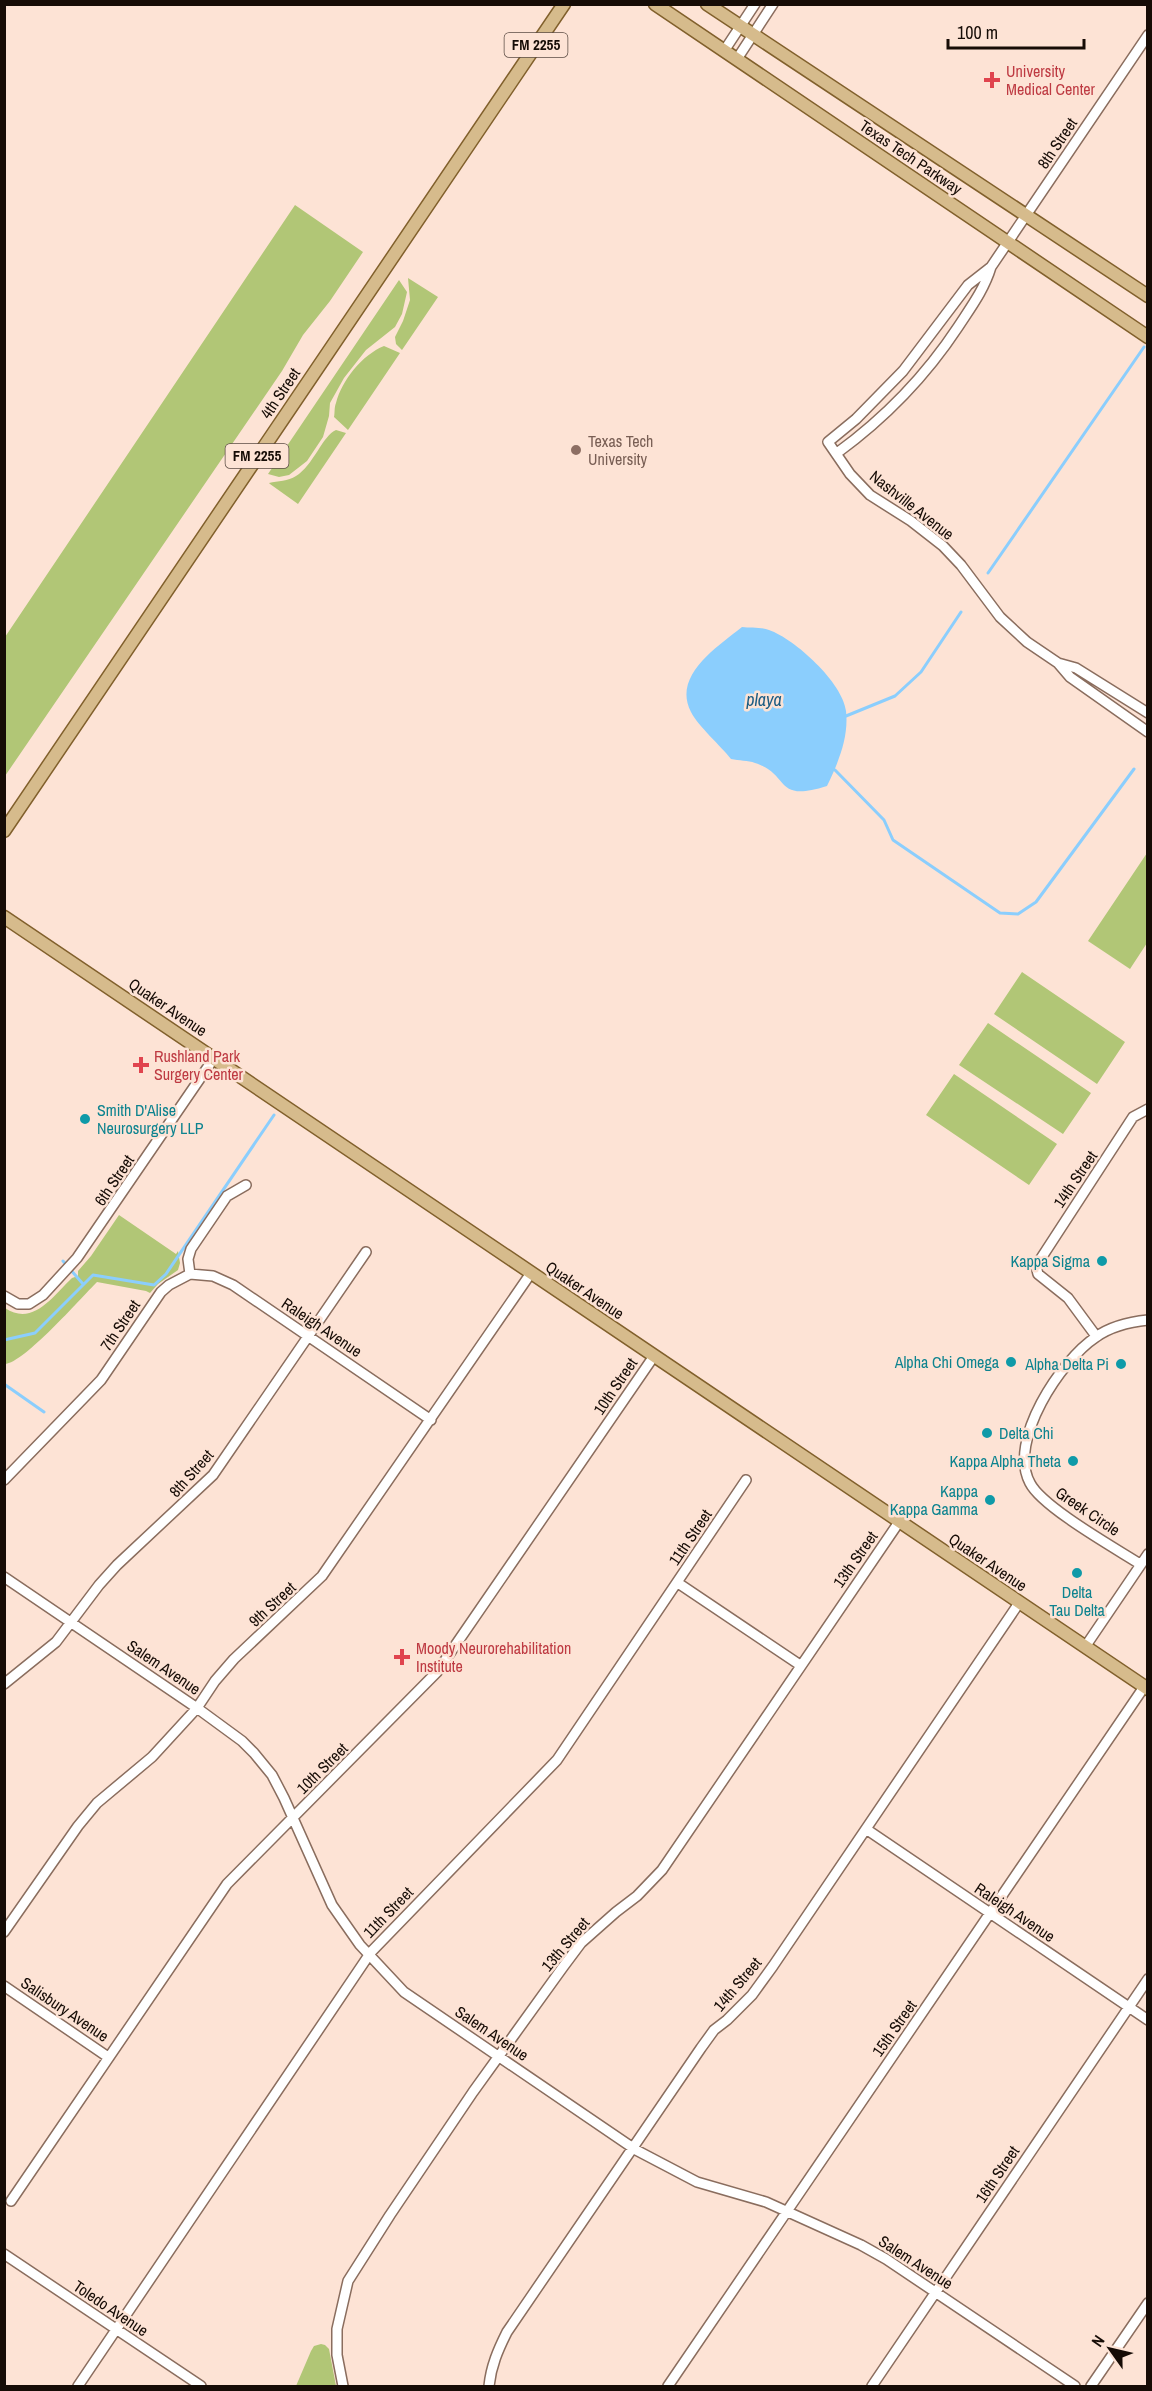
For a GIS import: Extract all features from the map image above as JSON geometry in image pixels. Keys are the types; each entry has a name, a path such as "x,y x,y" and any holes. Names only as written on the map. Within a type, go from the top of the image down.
{"main road":[{"name":"4th Street","path":"4,831 564,4"},
{"name":"Texas Tech Parkway","path":"655,4 1148,337"},
{"name":"Texas Tech Parkway","path":"707,4 1148,296"},
{"name":"Quaker Avenue","path":"4,917 1146,1688"}],"street":[{"path":"724,51 755,4"},
{"path":"737,59 773,4"},
{"name":"8th Street","path":"837,453 894,406 918,381 953,334 984,287 991,267 1148,35"},
{"name":"8th Street","path":"828,442 856,419 903,371 968,285 991,267"},
{"name":"Nashville Avenue","path":"828,442 850,474 870,495 911,521 943,546 961,565 995,612 1027,642 1058,663 1070,677 1148,732"},
{"name":"Nashville Avenue","path":"1058,663 1076,668 1148,712"},
{"name":"6th Street","path":"4,1296 18,1304 29,1304 43,1295 82,1253 214,1058"},
{"name":"14th Street","path":"1096,1336 1068,1298 1036,1272 1037,1262 1133,1117 1140,1111 1148,1109"},
{"path":"190,1274 188,1259 191,1249 227,1196 246,1185"},
{"name":"8th Street","path":"4,1684 56,1642 117,1565 196,1494 213,1475 366,1252"},
{"name":"9th Street","path":"4,1932 78,1826 97,1803 152,1757 197,1708 215,1681 234,1659 322,1576 531,1273"},
{"name":"Raleigh Avenue","path":"190,1274 213,1276 233,1285 431,1420"},
{"name":"7th Street","path":"4,1480 101,1380 161,1292 190,1274"},
{"name":"Greek Circle","path":"1140,1564 1047,1503 1030,1483 1025,1470 1027,1441 1045,1393 1061,1370 1096,1336 1129,1322 1148,1320"},
{"name":"10th Street","path":"11,2201 227,1884 438,1672 654,1356"},
{"name":"11th Street","path":"78,2386 368,1955 381,1939 557,1760 746,1480"},
{"name":"13th Street","path":"343,2386 337,2355 338,2329 348,2282 390,2215 499,2056 581,1943 637,1896 662,1870 899,1522"},
{"path":"1085,1647 1148,1554"},
{"name":"Salem Avenue","path":"4,1577 197,1708 242,1741 254,1753 272,1775 332,1905 368,1955 404,1992 633,2148 698,2182 735,2192 786,2211 861,2245 936,2292 1075,2386"},
{"path":"678,1583 800,1665"},
{"name":"14th Street","path":"489,2386 497,2351 507,2332 714,2030 728,2020 752,1995 1019,1603"},
{"name":"15th Street","path":"668,2386 1146,1688"},
{"name":"Raleigh Avenue","path":"866,1829 1148,2020"},
{"name":"16th Street","path":"872,2386 1148,1979"},
{"name":"Salisbury Avenue","path":"4,1986 108,2057"},
{"name":"Toledo Avenue","path":"5,2254 201,2386"},
{"path":"1091,2386 1148,2303"}],"green space":[{"path":"295,205 363,252 330,301 303,335 282,371 5,776 5,637"},
{"path":"408,278 438,297 402,350 396,344 395,337 410,300"},
{"path":"399,280 407,292 402,314 395,327 366,350 344,378 330,403 323,437 307,461 289,475 279,477 268,474"},
{"path":"384,346 400,353 348,430 334,417 339,394 354,369 368,355"},
{"path":"336,430 346,433 298,504 269,483 296,476 313,458 331,433"},
{"path":"1147,853 1147,943 1130,969 1088,941"},
{"path":"1022,972 1125,1042 1097,1084 994,1014"},
{"path":"988,1023 1091,1093 1063,1134 959,1065"},
{"path":"954,1074 1057,1144 1029,1185 926,1115"},
{"path":"119,1215 176,1254 178,1251 180,1263 178,1270 158,1284 150,1293 97,1282 38,1342 14,1361 5,1364 5,1308 15,1313 25,1314 42,1307 72,1278 78,1276 78,1271"},
{"path":"321,2344 329,2349 336,2386 296,2386 311,2351 314,2346"}],"water":[{"name":"playa","path":"742,627 766,629 792,643 827,675 843,700 846,711 846,731 839,759 827,786 798,791 790,789 766,768 752,762 731,759 691,712 687,699 687,686 692,675 710,653"}],"waterway":[{"path":"988,573 1144,347"},
{"path":"846,716 895,696 921,672 961,612"},
{"path":"835,770 884,820 893,840 1000,913 1018,914 1036,902 1134,769"},
{"path":"4,1340 35,1333 93,1275 154,1285 166,1274 274,1115"},
{"path":"63,1261 83,1284"},
{"path":"4,1384 44,1412"}],"place":[{"name":"University Medical Center","path":"992,80"},
{"name":"Texas Tech University","path":"576,450"},
{"name":"Rushland Park Surgery Center","path":"141,1065"},
{"name":"Smith D'Alise Neurosurgery LLP","path":"85,1119"},
{"name":"Kappa Sigma","path":"1102,1261"},
{"name":"Alpha Chi Omega","path":"1011,1362"},
{"name":"Alpha Delta Pi","path":"1121,1364"},
{"name":"Delta Chi","path":"987,1433"},
{"name":"Kappa Alpha Theta","path":"1073,1461"},
{"name":"Kappa Kappa Gamma","path":"990,1500"},
{"name":"Delta Tau Delta","path":"1077,1573"},
{"name":"Moody Neurorehabilitation Institute","path":"402,1657"}]}
